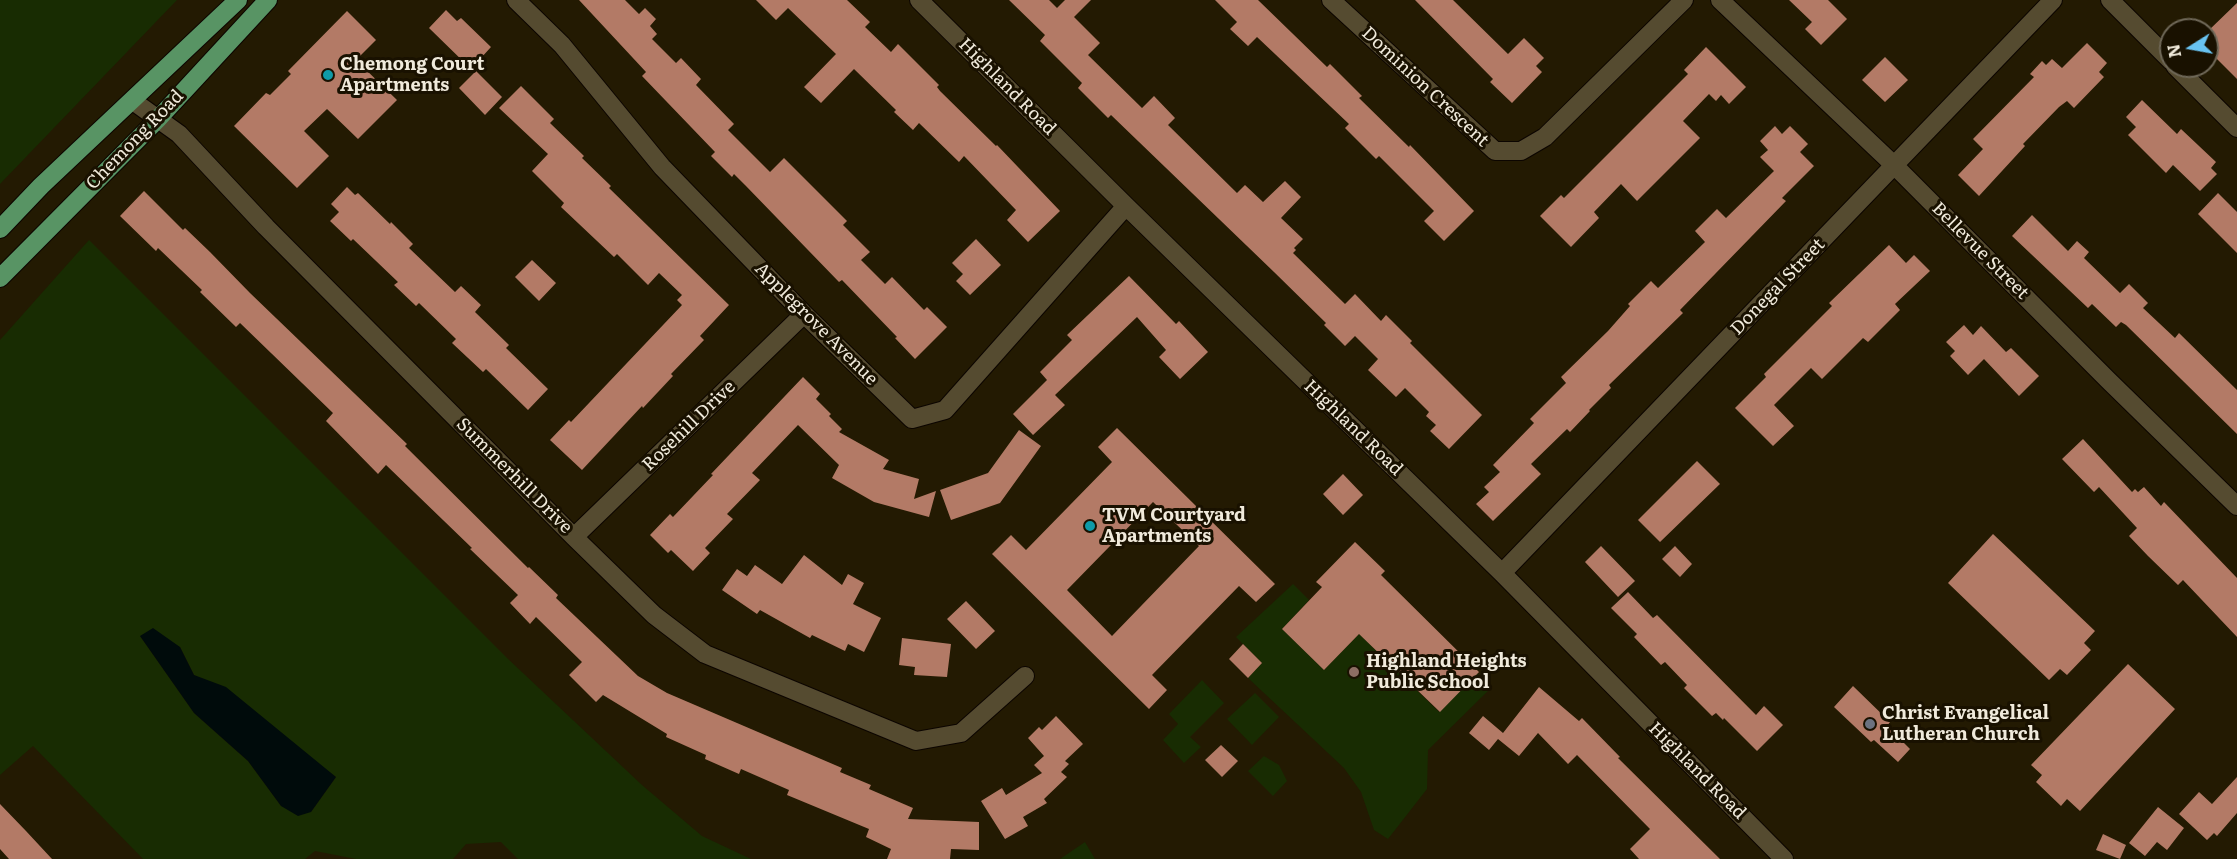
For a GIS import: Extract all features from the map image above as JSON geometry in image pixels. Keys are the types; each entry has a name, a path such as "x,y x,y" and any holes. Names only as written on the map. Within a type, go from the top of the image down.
{"main road":[{"name":"Chemong Road","path":"0,229 41,186 238,0"},
{"name":"Chemong Road","path":"0,278 158,119 268,0"}],"street":[{"name":"Applegrove Avenue","path":"516,0 562,45 662,167 804,314 912,419 945,410 1126,206"},
{"name":"Highland Road","path":"919,0 1126,206 1502,573 1784,859"},
{"name":"Dominion Crescent","path":"1331,0 1494,151 1521,151 1545,137 1684,0"},
{"name":"Bellevue Street","path":"1720,0 1895,166 2237,506"},
{"name":"Donegal Street","path":"1502,573 2053,0"},
{"path":"2110,0 2159,50"},
{"path":"2187,78 2237,128"},
{"name":"Summerhill Drive","path":"133,101 179,134 266,227 574,537 654,615 705,654 916,741 961,733 1025,676"},
{"name":"Rosehill Drive","path":"574,537 804,314"}],"green space":[{"path":"0,0 177,0 0,184"},
{"path":"89,240 507,658 642,785 702,836 751,859 518,859 501,842 466,844 453,859 356,859 315,851 305,859 143,859 33,746 0,775 0,340","holes":["140,636 180,647 194,675 336,777 311,812 281,806 248,761 194,713"]},
{"path":"1293,584 1309,600 1282,629 1324,670 1359,634 1439,712 1477,674 1491,688 1428,750 1427,789 1388,839 1374,830 1361,792 1344,768 1248,678 1262,663 1236,637"},
{"path":"1202,680 1224,703 1190,737 1201,747 1184,763 1163,740 1178,724 1169,714"},
{"path":"1255,693 1279,717 1252,745 1227,719"},
{"path":"1264,756 1279,765 1287,781 1273,796 1248,771"},
{"path":"1085,842 1095,859 1060,859"}],"shaded area":[{"path":"153,628 180,647 194,675 226,687 336,777 311,812 298,816 281,806 248,761 194,713 140,636"}],"building":[{"path":"579,0 625,0 639,14 645,8 656,19 650,26 657,34 652,39 676,63 681,58 701,79 696,85 734,124 728,130 770,172 784,158 847,221 843,225 870,252 861,260 885,284 892,277 924,310 927,307 947,327 915,359 842,280 839,282 734,174 732,177 711,156 715,152 642,76 646,72"},
{"path":"756,0 847,0 870,22 865,27 891,52 898,44 939,85 937,87 940,91 997,145 1060,211 1028,242 1007,220 1016,210 964,156 959,162 919,123 913,130 854,69 821,103 804,87 836,54 788,8 776,20"},
{"path":"1009,0 1049,0 1057,8 1065,0 1091,0 1074,17 1100,43 1088,55 1142,108 1154,96 1175,118 1168,125 1237,193 1245,185 1263,202 1285,181 1301,197 1281,218 1303,239 1294,248 1296,250 1293,253 1345,304 1355,294 1381,321 1386,315 1412,341 1410,343 1482,415 1449,449 1430,431 1436,425 1426,416 1429,412 1405,388 1396,397 1368,370 1378,359 1355,336 1345,346 1324,325 1326,323 1274,272 1111,115 1108,118 1078,88 1082,83 1040,41 1045,35"},
{"path":"1215,0 1258,0 1327,67 1330,64 1362,96 1359,98 1409,147 1410,145 1474,211 1444,241 1424,221 1434,211 1379,156 1376,159 1345,128 1349,124 1257,37 1248,46 1230,29 1237,22"},
{"path":"1415,0 1453,0 1508,54 1524,38 1544,58 1536,66 1542,72 1512,103 1490,82 1493,79"},
{"path":"1789,0 1828,0 1847,19 1821,45 1805,29 1812,22"},
{"path":"2237,3 2237,79 2219,61 2219,20"},
{"path":"446,10 457,21 461,18 491,47 471,69 429,28"},
{"path":"347,11 376,40 359,57 362,60 359,63 397,100 358,139 327,109 304,131 329,156 297,188 234,126 266,93 270,95 291,74 288,71"},
{"path":"2087,43 2107,63 2099,72 2104,77 2074,108 2067,101 2059,107 2023,144 2025,146 1979,196 1958,175 1983,149 1973,139 2034,77 2030,74 2042,61 2046,65 2052,59 2062,68"},
{"path":"1706,47 1746,87 1729,104 1721,95 1716,101 1709,94 1683,121 1700,138 1637,201 1621,184 1594,212 1599,218 1571,247 1540,216 1561,195 1564,198 1688,74 1684,70"},
{"path":"1885,57 1908,80 1885,102 1862,80"},
{"path":"476,71 502,97 485,115 459,88"},
{"path":"521,86 554,119 550,123 584,156 582,158 611,186 609,188 729,305 700,336 704,340 671,374 673,376 582,470 550,440 569,420 571,422 682,305 677,300 682,295 659,273 648,285 617,254 614,257 561,207 564,203 532,171 548,154 499,108"},
{"path":"2142,100 2177,134 2181,129 2216,162 2211,168 2217,174 2200,191 2173,165 2166,173 2128,135 2136,127 2126,117"},
{"path":"1775,126 1782,134 1790,126 1808,144 1800,152 1814,166 1782,198 1786,201 1680,310 1683,313 1609,385 1611,388 1590,411 1570,432 1567,429 1531,464 1541,474 1493,521 1476,504 1489,492 1484,487 1500,472 1493,465 1534,423 1530,419 1566,383 1561,377 1608,331 1630,306 1628,304 1651,281 1658,288 1705,242 1695,231 1717,209 1726,218 1774,171 1760,157 1768,150 1760,141"},
{"path":"347,187 355,195 358,193 390,224 391,222 413,244 409,248 455,292 461,286 481,305 475,312 509,345 506,348 548,389 528,410 486,369 483,372 452,343 456,339 419,303 416,306 394,285 398,282 353,239 351,241 330,221 339,212 331,204"},
{"path":"144,191 407,444 405,446 558,595 556,598 638,676 667,693 842,768 840,772 871,785 869,789 913,808 908,819 979,822 979,850 951,849 950,859 887,859 891,849 866,837 869,829 787,795 789,790 741,769 739,774 705,759 706,755 666,737 667,734 603,695 596,702 569,675 582,662 536,617 530,624 510,603 518,595 470,549 472,548 386,465 378,474 326,421 333,413 240,323 236,327 200,292 202,290 158,248 156,251 120,216"},
{"path":"2218,193 2237,212 2237,253 2198,214"},
{"path":"2032,215 2068,251 2077,241 2089,252 2084,258 2120,293 2129,284 2148,303 2143,308 2175,338 2179,333 2237,390 2237,434 2126,325 2121,322 2116,327 2092,304 2088,308 2012,236"},
{"path":"976,239 1001,265 970,295 956,281 963,274 952,263"},
{"path":"1889,245 1906,263 1914,255 1930,271 1895,304 1900,310 1868,342 1863,338 1822,379 1811,368 1774,405 1794,426 1773,446 1735,408 1766,377 1764,374 1832,306 1829,303"},
{"path":"532,260 556,283 539,301 515,277"},
{"path":"1129,276 1176,324 1179,321 1208,352 1180,379 1159,357 1166,350 1137,317 1055,395 1065,405 1033,435 1013,414 1047,380 1040,372 1072,340 1067,335"},
{"path":"1964,325 1973,335 1981,326 2006,352 2011,348 2039,376 2019,396 1984,359 1968,375 1950,356 1955,351 1946,342"},
{"path":"803,377 820,394 816,399 842,429 839,432 889,460 883,469 919,479 914,499 936,491 929,517 874,502 832,478 839,465 798,425 752,473 760,480 727,514 733,519 705,548 710,553 693,571 671,550 668,553 650,535 670,514 673,517"},
{"path":"1117,428 1275,584 1256,602 1239,586 1152,675 1167,690 1149,709 992,554 1011,535 1026,550 1112,462 1098,447","holes":["1153,502 1199,546 1112,636 1067,590"]},
{"path":"1019,430 1041,446 1000,503 951,520 940,490 988,473"},
{"path":"2083,439 2132,492 2135,489 2138,492 2144,487 2161,506 2164,502 2237,578 2237,637 2183,580 2178,585 2129,536 2137,528 2099,487 2094,492 2062,459"},
{"path":"1697,461 1720,484 1660,542 1638,520"},
{"path":"1343,474 1363,495 1343,515 1323,494"},
{"path":"1993,534 2095,631 2084,643 2091,650 2067,675 2060,669 2049,680 1948,583"},
{"name":"Highland Heights Public School","path":"1355,542 1385,571 1381,575 1479,672 1440,712 1359,634 1324,670 1282,629 1322,587 1316,582"},
{"path":"1601,546 1635,581 1618,597 1585,562"},
{"path":"1675,546 1692,564 1680,577 1662,559"},
{"path":"804,555 842,585 848,574 864,583 853,604 881,618 864,652 848,644 845,651 812,635 810,638 760,610 757,614 722,590 737,569 747,576 755,565 782,584"},
{"path":"1628,592 1653,618 1657,615 1756,715 1764,706 1783,725 1757,751 1724,718 1723,720 1716,713 1712,716 1684,688 1687,685 1665,662 1661,665 1634,637 1637,634 1611,608"},
{"path":"966,601 995,631 976,649 947,619"},
{"path":"902,638 951,644 947,677 914,675 915,667 899,665"},
{"path":"1243,644 1262,663 1248,678 1229,659"},
{"path":"2128,664 2175,709 2080,811 2067,799 2061,806 2036,782 2042,775 2031,765"},
{"name":"Christ Evangelical Lutheran Church","path":"1853,686 1890,722 1887,726 1910,749 1898,762 1874,740 1871,742 1834,707"},
{"path":"1539,687 1579,721 1582,718 1620,757 1618,758 1720,859 1639,859 1630,849 1650,829 1577,755 1568,764 1538,733 1519,756 1498,739 1489,750 1469,733 1483,716 1503,733"},
{"path":"1056,716 1083,744 1065,761 1069,764 1061,772 1067,777 1044,799 1047,803 1023,817 1028,826 1005,839 981,801 1002,788 1006,795 1042,773 1034,765 1044,756 1028,738 1039,727 1042,730"},
{"path":"1221,745 1238,761 1222,777 1205,760"},
{"path":"2237,777 2237,813 2217,836 2214,833 2207,840 2179,814 2199,792 2212,804"},
{"path":"0,804 52,859 9,859 0,849"},
{"path":"2158,807 2184,828 2167,850 2157,842 2145,856 2129,843"},
{"path":"2103,834 2126,845 2120,859 2096,850"}],"place":[{"name":"Chemong Court Apartments","path":"328,75"},
{"name":"TVM Courtyard Apartments","path":"1090,526"},
{"name":"Highland Heights Public School","path":"1354,672"},
{"name":"Christ Evangelical Lutheran Church","path":"1870,724"}]}
